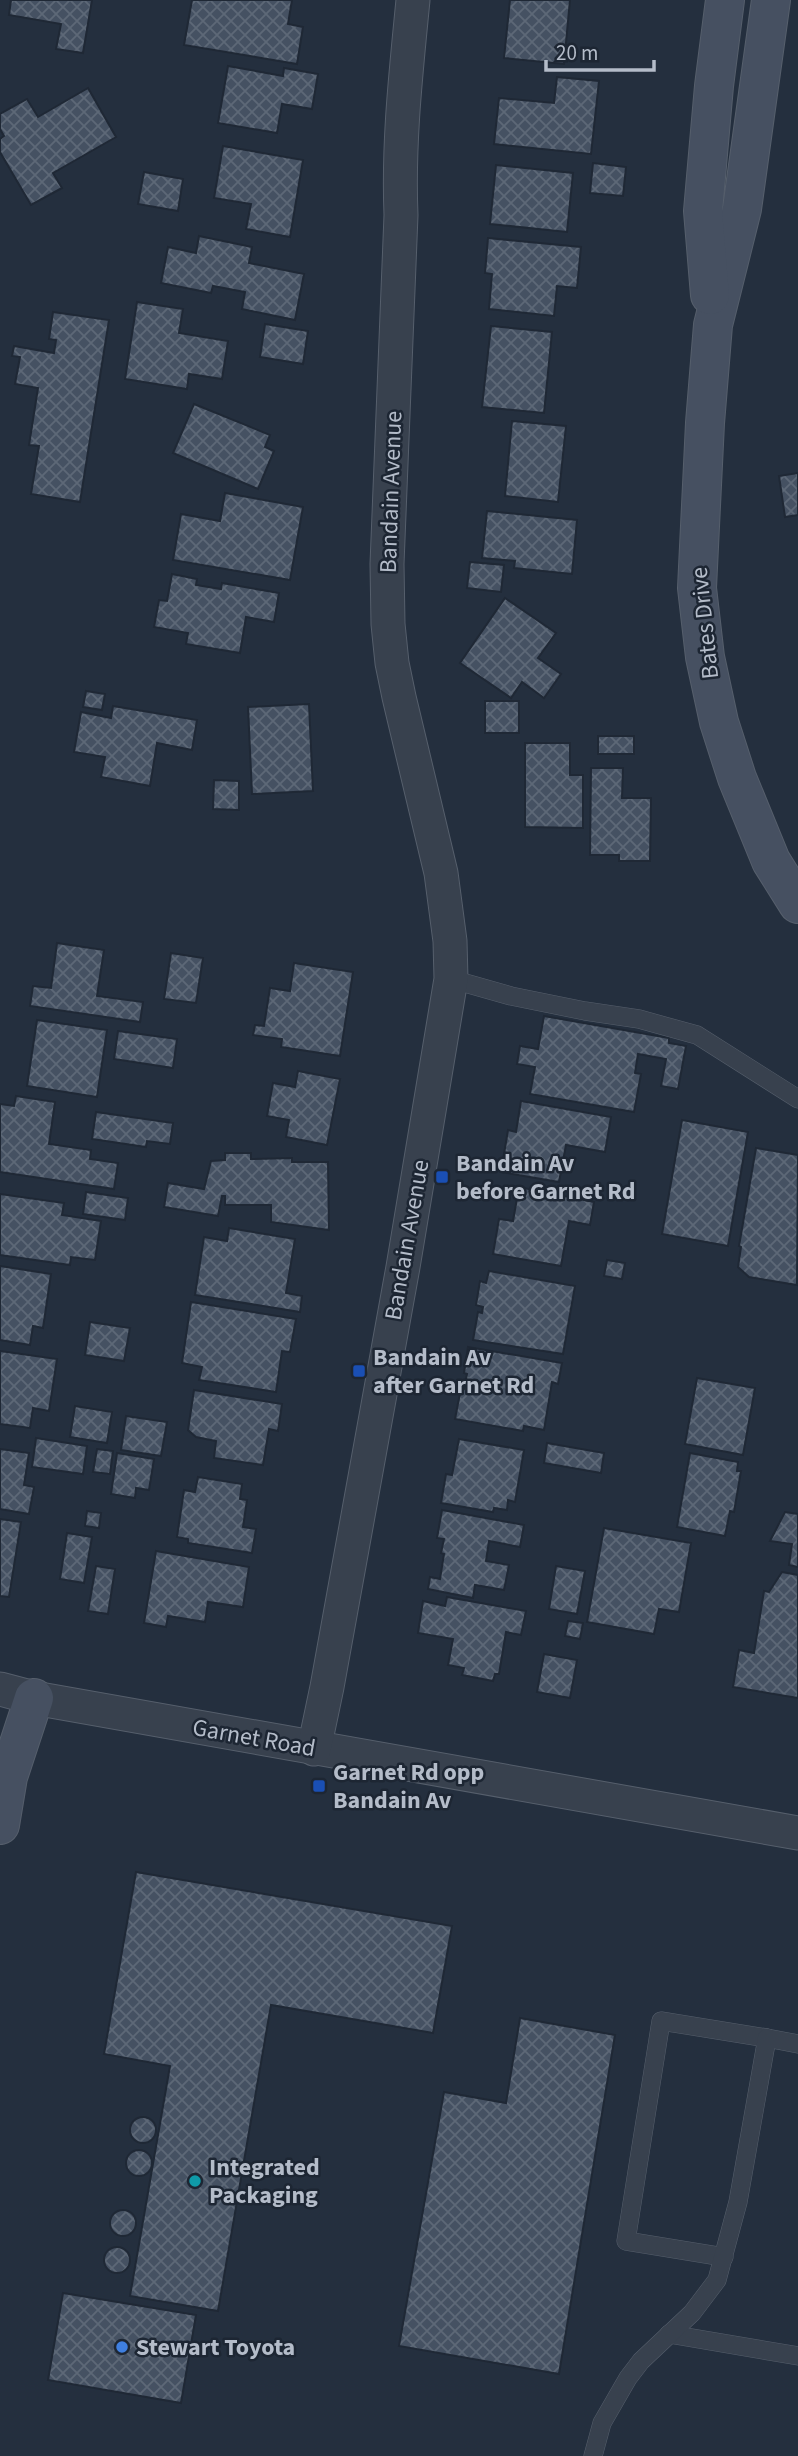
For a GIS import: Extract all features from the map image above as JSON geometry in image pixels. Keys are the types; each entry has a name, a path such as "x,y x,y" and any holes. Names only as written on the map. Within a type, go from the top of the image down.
{"main road":[{"name":"Bates Drive","path":"713,325 703,211 725,0"},
{"name":"Bates Drive","path":"771,0 742,209 713,325 696,588 705,657 719,722 737,778 771,861 798,904"},
{"path":"0,1825 17,1693"}],"street":[{"name":"Bandain Avenue","path":"314,1749 402,1267 451,979 450,942 441,873 399,697 388,624 387,564 401,229 402,109 414,0"},
{"name":"Garnet Road","path":"17,1693 314,1749 798,1833"}],"lane":[{"path":"451,979 511,996 639,1019 696,1035 798,1099"},
{"path":"724,2257 626,2241 661,2021 798,2044"},
{"path":"593,2456 602,2423 613,2401 642,2361 702,2301 717,2280 738,2202 767,2038"},
{"path":"669,2334 798,2356"}],"building":[{"path":"11,0 92,0 83,53 56,49 61,24 9,15"},
{"path":"192,0 292,0 288,24 303,27 297,64 184,45"},
{"path":"510,0 570,0 564,64 504,58"},
{"path":"228,66 283,76 284,68 318,74 312,109 282,104 277,133 218,123"},
{"path":"557,77 599,81 591,154 494,144 499,98 554,103"},
{"path":"88,88 116,137 53,173 62,188 31,205 0,152 0,139 4,136 0,129 0,114 27,99 38,117"},
{"path":"223,146 303,160 290,237 246,229 251,204 214,198"},
{"path":"593,163 626,167 623,196 590,193"},
{"path":"496,165 573,173 567,232 490,224"},
{"path":"144,172 183,179 178,211 138,204"},
{"path":"199,236 252,247 249,263 304,274 295,320 242,309 245,292 213,286 211,293 161,283 168,247 196,253"},
{"path":"488,238 581,247 577,288 557,286 554,316 489,309 492,274 485,273"},
{"path":"137,302 183,309 179,333 228,341 222,379 189,374 187,389 125,379"},
{"path":"53,312 109,320 80,502 31,494 39,446 29,445 38,388 15,384 20,357 12,356 14,346 54,353 56,340 49,339"},
{"path":"265,324 308,331 303,364 260,357"},
{"path":"491,326 552,332 544,413 482,407"},
{"path":"194,404 270,435 265,447 274,451 258,489 173,453"},
{"path":"512,421 566,426 558,502 505,496"},
{"path":"798,473 798,515 785,517 779,476"},
{"path":"225,493 303,507 290,580 173,560 181,514 220,521"},
{"path":"487,511 577,520 572,574 514,568 515,561 482,558"},
{"path":"470,562 504,565 501,592 467,588"},
{"path":"172,574 197,579 196,585 221,589 222,583 279,593 274,622 246,617 240,653 186,644 188,633 154,627 159,600 167,601"},
{"path":"505,598 556,633 538,658 561,674 544,698 522,682 511,698 460,663"},
{"path":"86,691 105,694 102,710 83,707"},
{"path":"485,701 519,701 519,733 485,733"},
{"path":"309,704 313,791 252,794 248,707"},
{"path":"113,706 197,720 192,750 157,743 150,786 101,777 105,757 74,752 81,712 111,718"},
{"path":"598,736 634,736 634,754 598,754"},
{"path":"525,743 570,743 570,775 583,775 583,828 525,827"},
{"path":"591,768 623,768 622,798 651,798 650,861 619,861 619,855 590,855"},
{"path":"214,780 239,781 239,810 213,809"},
{"path":"57,943 104,950 97,996 143,1002 140,1022 30,1006 33,986 51,988"},
{"path":"171,953 203,958 196,1003 164,999"},
{"path":"294,963 353,972 340,1056 281,1047 282,1039 253,1035 255,1025 264,1026 270,988 290,991"},
{"path":"544,1016 669,1038 669,1043 686,1046 678,1089 661,1086 666,1059 638,1054 635,1073 641,1074 634,1112 530,1094 535,1067 517,1064 520,1046 538,1049"},
{"path":"37,1020 107,1030 97,1097 27,1086"},
{"path":"118,1031 177,1039 173,1068 114,1059"},
{"path":"298,1071 340,1079 327,1145 286,1137 289,1120 267,1116 273,1083 295,1087"},
{"path":"16,1096 55,1102 49,1144 91,1150 90,1159 118,1163 114,1189 0,1172 0,1104 14,1106"},
{"path":"521,1101 611,1117 605,1152 566,1145 559,1182 501,1172 508,1130 516,1132"},
{"path":"96,1112 173,1123 170,1144 147,1141 146,1147 92,1139"},
{"path":"682,1120 748,1132 728,1246 662,1234"},
{"path":"756,1148 798,1155 797,1285 749,1277 738,1267 739,1246"},
{"path":"225,1153 251,1153 251,1159 292,1158 292,1162 328,1162 329,1230 271,1222 271,1205 225,1205 225,1196 222,1196 218,1216 164,1207 168,1183 204,1189 211,1161 225,1160"},
{"path":"519,1187 594,1202 590,1225 569,1221 561,1266 493,1254 499,1219 513,1221"},
{"path":"86,1192 128,1198 125,1220 83,1214"},
{"path":"0,1194 64,1203 62,1215 101,1221 95,1260 71,1257 70,1265 0,1255"},
{"path":"229,1228 295,1239 286,1293 302,1296 300,1312 195,1295 204,1237 227,1241"},
{"path":"607,1260 625,1263 622,1279 604,1276"},
{"path":"0,1266 51,1274 43,1328 33,1326 30,1345 0,1340"},
{"path":"489,1271 575,1286 563,1354 473,1340 478,1312 482,1313 483,1307 476,1305 480,1281 486,1283"},
{"path":"191,1302 296,1319 290,1352 282,1351 276,1392 199,1380 202,1367 182,1363"},
{"path":"90,1322 130,1328 124,1361 85,1355"},
{"path":"468,1347 562,1363 558,1384 552,1382 544,1430 524,1426 523,1431 455,1419 461,1388 464,1389 467,1374 464,1373"},
{"path":"0,1351 57,1359 49,1411 33,1408 30,1428 0,1424"},
{"path":"697,1378 755,1388 743,1455 685,1444"},
{"path":"194,1390 282,1404 278,1431 269,1429 263,1465 214,1458 216,1441 196,1437 188,1430"},
{"path":"75,1406 112,1412 107,1443 70,1437"},
{"path":"126,1416 167,1422 161,1456 121,1450"},
{"path":"36,1438 87,1446 83,1474 32,1467"},
{"path":"459,1439 524,1450 515,1502 508,1500 507,1510 494,1508 493,1512 441,1503 446,1474 452,1475"},
{"path":"547,1443 604,1453 601,1473 544,1463"},
{"path":"0,1449 29,1453 24,1485 34,1487 29,1514 0,1509"},
{"path":"97,1449 113,1451 110,1474 93,1472"},
{"path":"117,1453 154,1459 149,1490 136,1488 135,1498 111,1494"},
{"path":"690,1453 738,1462 737,1471 741,1471 734,1512 730,1511 725,1536 677,1527"},
{"path":"198,1477 242,1484 240,1499 247,1500 243,1527 256,1529 252,1553 188,1543 188,1539 177,1537 184,1490 195,1492"},
{"path":"442,1510 524,1525 520,1547 489,1541 486,1561 509,1565 504,1590 475,1585 473,1598 428,1589 430,1577 440,1579 444,1539 437,1538"},
{"path":"87,1511 101,1513 99,1528 85,1526"},
{"path":"785,1512 798,1514 798,1567 789,1565 792,1544 770,1541"},
{"path":"0,1519 21,1522 9,1597 0,1596"},
{"path":"604,1528 691,1543 679,1612 659,1609 654,1634 587,1622"},
{"path":"67,1533 92,1537 84,1583 60,1579"},
{"path":"156,1551 249,1567 243,1607 208,1602 205,1622 168,1616 166,1627 144,1623"},
{"path":"96,1566 115,1569 108,1614 88,1611"},
{"path":"556,1566 585,1571 577,1614 549,1609"},
{"path":"782,1572 798,1575 798,1698 733,1687 739,1650 754,1653 764,1591 769,1592"},
{"path":"447,1597 526,1611 521,1635 506,1632 499,1674 495,1674 493,1681 462,1675 464,1668 448,1665 453,1639 418,1633 423,1601 445,1606"},
{"path":"568,1621 583,1623 580,1639 565,1636"},
{"path":"544,1654 577,1660 570,1698 537,1692"},
{"name":"Integrated Packaging","path":"136,1872 452,1926 433,2033 271,2005 218,2311 130,2296 170,2066 104,2054"},
{"path":"520,2018 615,2035 559,2374 399,2346 444,2092 506,2103"},
{"path":"143,2117 152,2121 156,2130 152,2139 143,2143 134,2139 130,2130 134,2121"},
{"path":"139,2150 148,2154 152,2163 148,2172 139,2176 130,2172 126,2163 130,2154"},
{"path":"123,2210 132,2214 136,2223 132,2232 123,2236 114,2232 110,2223 114,2214"},
{"path":"117,2247 126,2251 130,2260 126,2269 117,2273 108,2269 104,2260 108,2251"},
{"name":"Stewart Toyota","path":"63,2293 196,2315 181,2403 48,2380"}],"place":[{"name":"Bandain Av before Garnet Rd","path":"442,1177"},
{"name":"Bandain Av after Garnet Rd","path":"359,1371"},
{"name":"Garnet Rd opp Bandain Av","path":"319,1786"},
{"name":"Integrated Packaging","path":"195,2181"},
{"name":"Stewart Toyota","path":"122,2347"}]}
